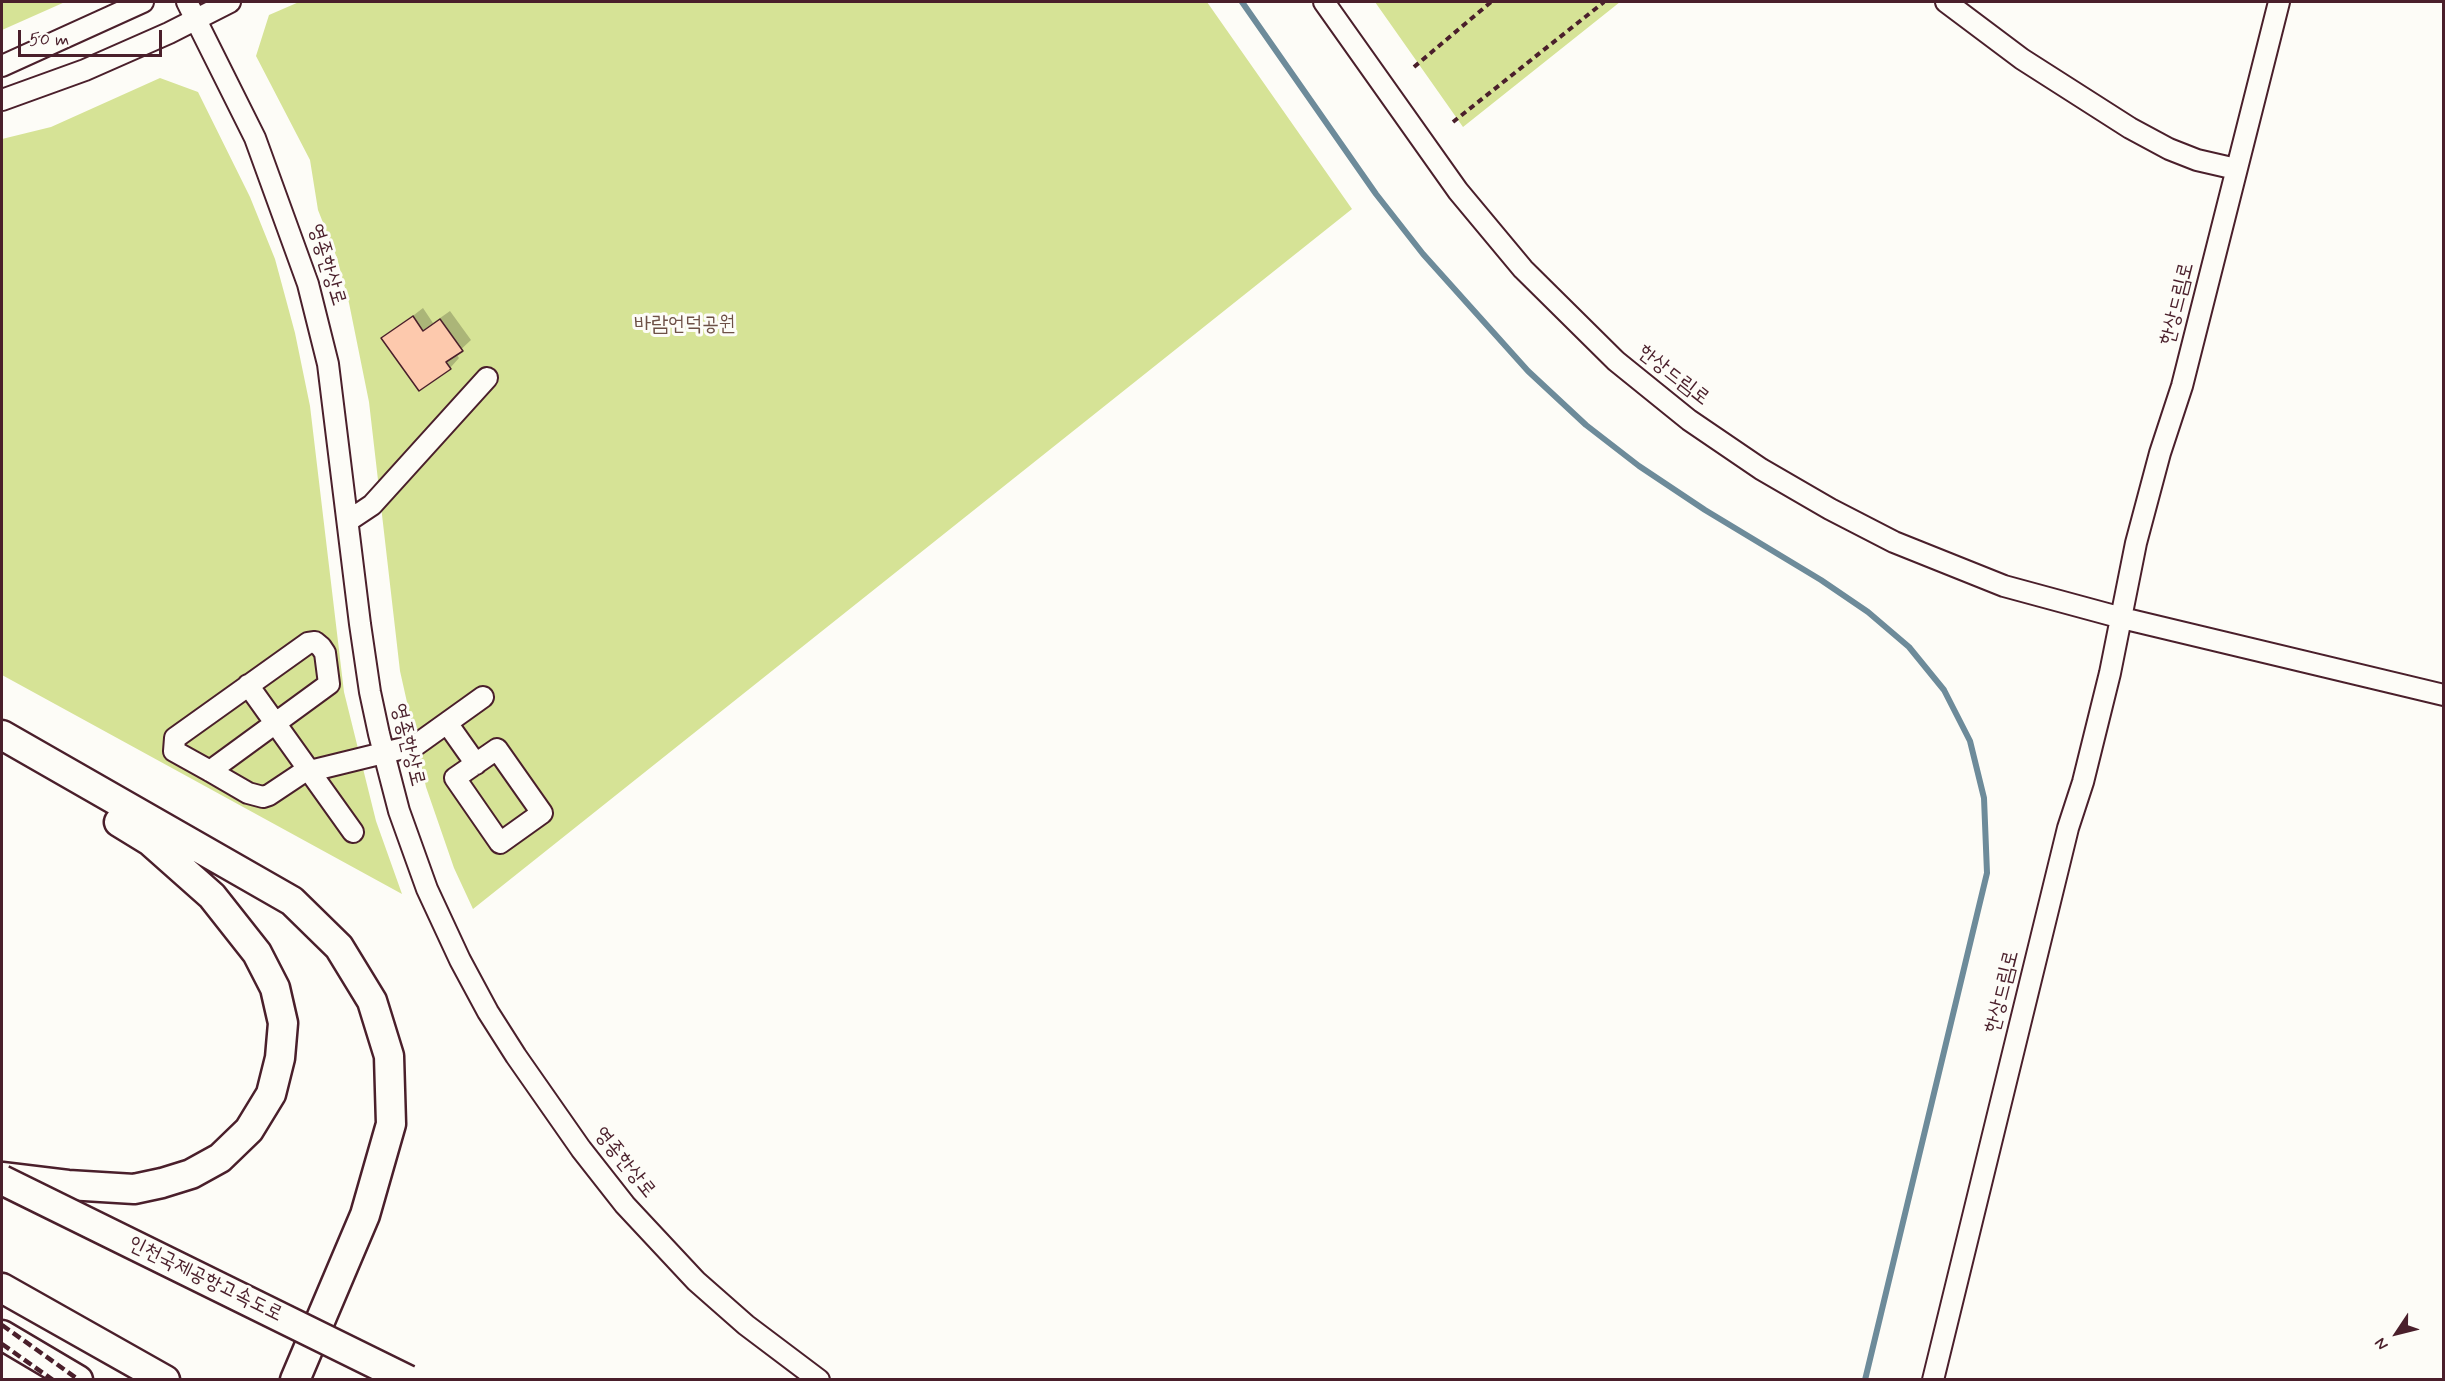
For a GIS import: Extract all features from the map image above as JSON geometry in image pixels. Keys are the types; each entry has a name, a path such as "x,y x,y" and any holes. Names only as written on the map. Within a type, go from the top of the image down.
{"highway":[{"path":"2,735 292,901 339,947 372,1001 389,1056 391,1124 365,1215 295,1380"},
{"path":"2,757 150,841 218,903 257,953 275,988 283,1023 280,1058 271,1094 249,1130 220,1158 190,1174 134,1189 2,1179"},
{"name":"인천국제공항고속도로","path":"2,1179 408,1380"},
{"path":"2,1288 165,1380"},
{"path":"2,1335 78,1380"}],"street":[{"path":"2,66 142,2"},
{"path":"2,100 85,70 191,10 230,2"},
{"name":"한상드림로","path":"1324,2 1458,191 1523,269 1616,361 1689,420 1761,469 1830,509 1894,542 2004,586 2122,618 2444,694"},
{"path":"1946,2 2022,59 2130,128 2169,149 2197,160 2236,169"},
{"name":"한상드림로","path":"1933,1380 2068,828 2097,728 2136,543 2160,453 2182,386 2279,2"},
{"name":"영종한상로","path":"191,10 255,138 308,284 328,364 370,692 399,811 427,890 488,1012 581,1149 625,1205 704,1288 746,1325 819,1380"},
{"path":"348,520 372,505 488,378"},
{"path":"210,771 329,684 325,653 315,642 308,643 175,738 174,751 248,793 269,795 309,770 416,746 483,697"},
{"path":"248,685 353,832"},
{"path":"447,723 476,764"},
{"path":"497,749 542,813 500,843 455,778 476,764 497,749"}],"path":[{"path":"1414,67 1491,2"},
{"path":"1453,122 1604,2"}],"green space":[{"path":"2,2 65,2 2,30"},
{"name":"바람언덕공원","path":"299,2 1207,2 1352,209 473,909 454,868 426,787 400,671 369,402 349,303 337,258 318,210 310,160 256,56 269,15"},
{"path":"1375,2 1620,2 1463,127"},
{"path":"160,78 198,92 250,197 275,259 295,333 310,406 344,692 376,821 402,894 2,675 2,139 51,127"}],"building":[{"path":"413,316 423,331 440,319 463,351 446,362 451,369 419,391 381,338"}],"waterway":[{"path":"1242,2 1376,194 1423,254 1528,371 1586,425 1639,466 1868,612 1909,647 1944,690 1970,741 1984,798 1987,873 1865,1380"}],"railway":[{"path":"2,1325 79,1380"},
{"path":"2,1344 53,1380"}]}
